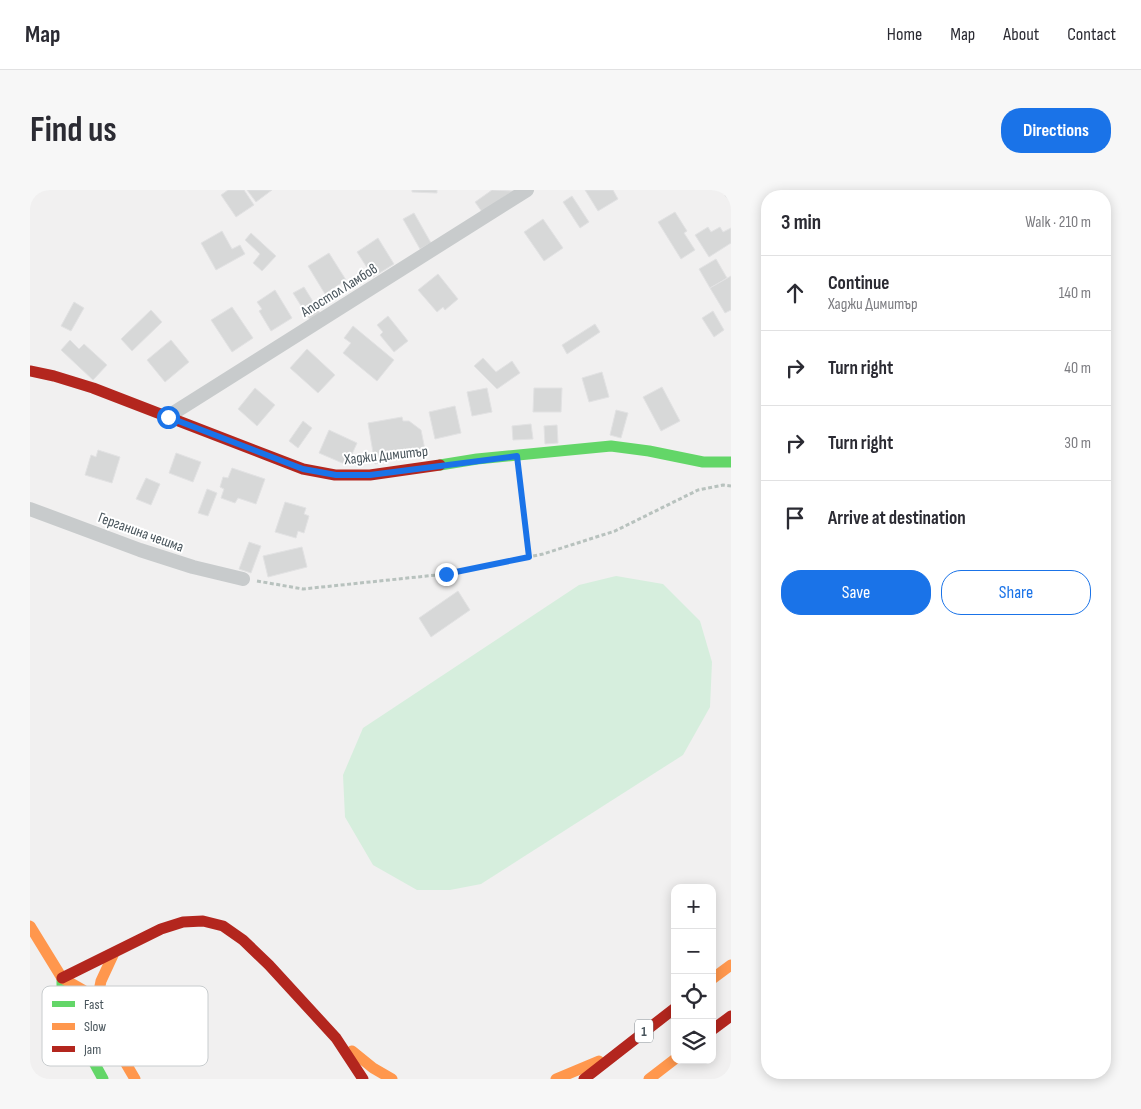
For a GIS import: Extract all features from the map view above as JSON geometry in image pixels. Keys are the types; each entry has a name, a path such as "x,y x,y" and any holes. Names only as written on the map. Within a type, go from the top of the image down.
{"main road":[{"name":"Хаджи Димитър","path":"30,371 93,388 303,469 336,475 370,475 611,446 649,451 703,462 731,462"},
{"path":"62,978 161,929 184,922 203,920 223,926 243,940 270,965 336,1038 363,1079"},
{"path":"30,926 62,978 76,986"},
{"path":"100,986 114,953"},
{"path":"716,976 731,965"},
{"path":"62,978 62,986"},
{"name":"1","path":"584,1079 612,1055 671,1011"},
{"path":"716,1027 731,1016"},
{"path":"336,1038 373,1068 392,1079"},
{"path":"556,1079 612,1055"},
{"path":"650,1079 671,1062"},
{"path":"96,1066 103,1079"},
{"path":"127,1066 135,1079"}],"street":[{"name":"Апостол Ламбов","path":"168,417 527,190"},
{"name":"Герганина чешма","path":"30,509 193,568 243,579"}],"path":[{"path":"517,456 529,557"},
{"path":"243,579 303,589 446,574 543,554 615,531 698,490 723,485 731,486"}],"green space":[{"path":"616,576 663,584 700,621 712,662 710,707 683,755 481,884 450,890 417,890 373,865 345,817 343,775 363,728 579,585"}],"building":[{"path":"228,190 244,190 254,205 236,217 221,195"},
{"path":"247,190 272,190 256,202"},
{"path":"412,190 437,190 437,193 412,192"},
{"path":"492,190 513,191 482,212 475,202"},
{"path":"585,190 613,190 618,199 598,211"},
{"path":"572,196 589,222 580,228 563,202"},
{"path":"675,212 687,231 684,233 695,250 681,259 658,222"},
{"path":"414,213 431,243 420,249 403,219"},
{"path":"543,219 563,248 544,261 524,232"},
{"path":"708,227 711,232 720,227 723,232 731,228 731,243 709,257 695,235"},
{"path":"222,231 232,249 240,245 245,254 216,270 201,243"},
{"path":"251,233 276,256 262,271 253,263 260,254 245,240"},
{"path":"378,238 394,264 373,277 357,252"},
{"path":"329,253 346,280 325,294 308,266"},
{"path":"716,259 727,278 710,288 699,269"},
{"path":"438,274 458,299 445,310 443,307 437,312 418,290"},
{"path":"731,276 731,310 725,313 710,288"},
{"path":"304,287 320,313 310,320 293,293"},
{"path":"275,290 292,318 271,331 259,311 262,309 257,302"},
{"path":"74,302 84,308 71,331 61,326"},
{"path":"232,307 253,338 232,352 211,320"},
{"path":"151,310 162,322 132,351 121,339"},
{"path":"713,311 724,330 714,337 702,318"},
{"path":"388,316 408,341 394,352 380,335 383,332 377,325"},
{"path":"595,324 600,332 567,354 562,345"},
{"path":"353,326 394,360 377,381 343,353 351,343 344,338"},
{"path":"70,340 79,349 84,344 107,365 93,380 61,350"},
{"path":"171,340 189,362 165,382 147,360"},
{"path":"307,349 335,375 318,393 290,368"},
{"path":"483,358 496,372 512,361 520,373 497,389 474,366"},
{"path":"602,372 609,397 589,402 582,378"},
{"path":"662,387 680,421 661,431 643,397"},
{"path":"255,388 275,405 257,426 238,409"},
{"path":"487,388 492,412 472,416 467,392"},
{"path":"534,388 562,388 561,412 533,412"},
{"path":"455,406 461,433 435,439 429,412"},
{"path":"616,410 628,413 621,438 610,435"},
{"path":"402,417 403,421 409,421 421,430 426,455 396,460 395,456 387,457 387,461 375,464 368,423"},
{"path":"303,421 312,428 298,448 289,441"},
{"path":"531,424 533,439 513,440 512,426"},
{"path":"557,425 558,443 545,444 544,426"},
{"path":"329,430 357,443 347,465 319,453"},
{"path":"98,450 120,457 112,483 85,475 91,455 96,457"},
{"path":"176,453 201,462 193,482 169,473"},
{"path":"232,468 265,479 256,504 238,498 235,503 221,498 224,489 220,487 223,477 228,478"},
{"path":"146,478 160,484 151,505 136,499"},
{"path":"207,489 217,493 208,516 198,513"},
{"path":"285,502 306,508 304,514 309,516 304,533 298,531 296,538 275,532"},
{"path":"249,542 261,546 251,573 239,569"},
{"path":"302,547 307,567 268,577 263,556"},
{"path":"458,591 470,610 431,637 419,618"}],"traffic: fast":[{"path":"440,465 477,459 611,446 649,451 703,462 731,462"},
{"path":"62,978 62,986"},
{"path":"96,1066 103,1079"}],"traffic: slow":[{"path":"30,926 62,978 76,986"},
{"path":"100,986 114,953"},
{"path":"716,976 731,965"},
{"path":"352,1051 373,1068 392,1079"},
{"path":"556,1079 599,1061"},
{"path":"649,1079 671,1062"},
{"path":"127,1066 135,1079"}],"traffic: jam":[{"path":"30,371 93,388 303,469 335,475 370,475 440,465"},
{"path":"62,978 161,929 183,922 203,921 223,926 243,940 269,965 336,1038 363,1079"},
{"path":"584,1079 671,1011"},
{"path":"716,1027 731,1016"}],"route":[{"path":"168,417 303,469 336,475 370,475 517,456 529,557 446,574"}]}
